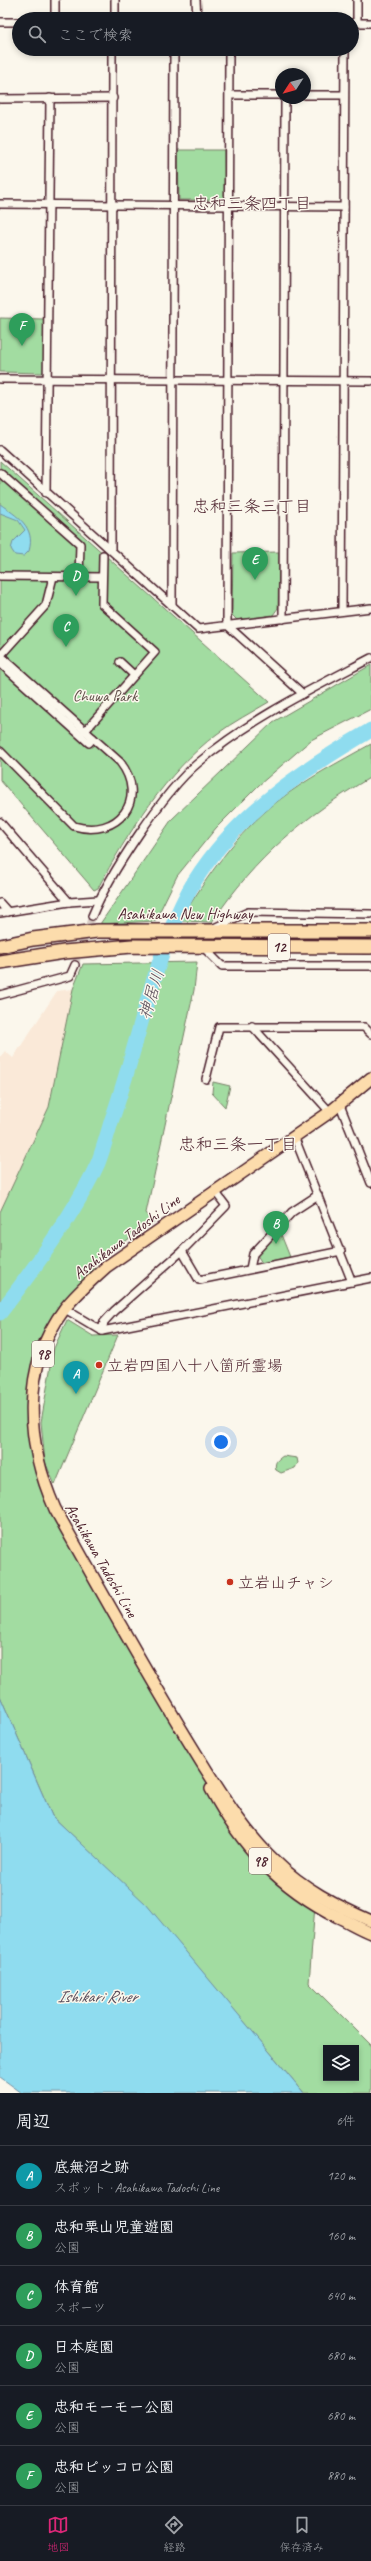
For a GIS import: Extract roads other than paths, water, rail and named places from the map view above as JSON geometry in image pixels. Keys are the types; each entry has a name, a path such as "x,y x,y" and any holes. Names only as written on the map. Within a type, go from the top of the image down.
{"highway":[{"name":"Asahikawa New Highway","path":"0,946 33,939 97,931 212,929 371,931"},
{"name":"Asahikawa New Highway","path":"0,962 64,952 132,946 187,945 202,947 371,947"}],"main road":[{"name":"Asahikawa Tadoshi Line","path":"371,1078 340,1105 214,1190 106,1267 82,1288 64,1309 49,1336 38,1366 31,1397 35,1451 43,1482 55,1509 191,1747 238,1820 277,1864 328,1899 371,1920"},
{"name":"Asahikawa Tadoshi Line","path":"191,1747 196,1764 224,1813 241,1839 262,1864 282,1882 315,1905 371,1933"}],"street":[{"path":"55,0 55,12"},
{"path":"115,0 115,12"},
{"path":"196,0 196,12"},
{"path":"356,12 357,0"},
{"path":"0,22 12,22"},
{"path":"359,23 371,23"},
{"path":"111,549 112,56"},
{"path":"172,606 174,56"},
{"path":"230,56 227,625 302,694"},
{"path":"342,611 344,56"},
{"path":"230,95 275,95"},
{"path":"311,95 344,95"},
{"path":"46,492 50,98"},
{"path":"0,99 112,98"},
{"path":"283,618 285,104"},
{"path":"0,204 344,207"},
{"path":"0,379 371,381"},
{"path":"0,450 111,549 198,630 227,625 371,608"},
{"path":"0,473 80,544 79,577"},
{"path":"85,731 155,652 102,604 103,555"},
{"path":"0,576 102,577"},
{"path":"0,660 46,605 53,577"},
{"path":"92,916 98,900 135,841 175,786 197,763 241,731 302,694 371,658"},
{"path":"0,660 120,762 127,771 132,785 127,808 118,820 100,830 88,830 74,826 0,751"},
{"path":"0,660 89,743 93,738"},
{"path":"120,662 134,675"},
{"path":"0,822 69,902"},
{"path":"0,903 4,912 69,902 98,900"},
{"path":"212,929 248,912 371,914"},
{"path":"202,947 222,966 371,966"},
{"path":"0,995 70,976 75,965"},
{"path":"252,1026 330,1112"},
{"path":"206,1079 219,1027 364,1027 371,1034"},
{"path":"340,1105 371,1183"},
{"path":"294,1136 341,1251 352,1282"},
{"path":"102,1331 104,1322 182,1251 226,1206 214,1190"},
{"path":"250,1269 253,1254 292,1212 318,1195"},
{"path":"182,1251 199,1280 341,1251"},
{"path":"64,1309 102,1331 371,1278"}],"water":[{"path":"0,504 24,523 30,535 29,551 24,556 15,555 11,549 13,542 25,530 18,520 0,513"},
{"name":"Ishikari River","path":"0,1696 52,1816 146,1904 304,2093 22,2093 0,2077 0,2068 2,2069 0,2065"}],"waterway":[{"name":"神居川","path":"0,1313 66,1221 89,1182 98,1163 170,932 181,906 194,882 230,835 273,796 321,761 371,730"}],"tunnel":[{"path":"75,965 92,916"}],"place":[{"name":"忠和ピッコロ公園","path":"22,346"},
{"name":"忠和モーモー公園","path":"255,580"},
{"name":"日本庭園","path":"76,596"},
{"name":"体育館","path":"66,647"},
{"name":"忠和栗山児童遊園","path":"276,1244"},
{"name":"立岩四国八十八箇所霊場","path":"99,1365"},
{"name":"底無沼之跡","path":"76,1394"},
{"name":"立岩山チャシ","path":"230,1582"}],"district":[{"name":"忠和三条四丁目","path":"252,203"},
{"name":"忠和三条三丁目","path":"252,506"},
{"name":"忠和三条一丁目","path":"238,1144"}],"park label":[{"name":"Chuwa Park","path":"105,695"}]}
